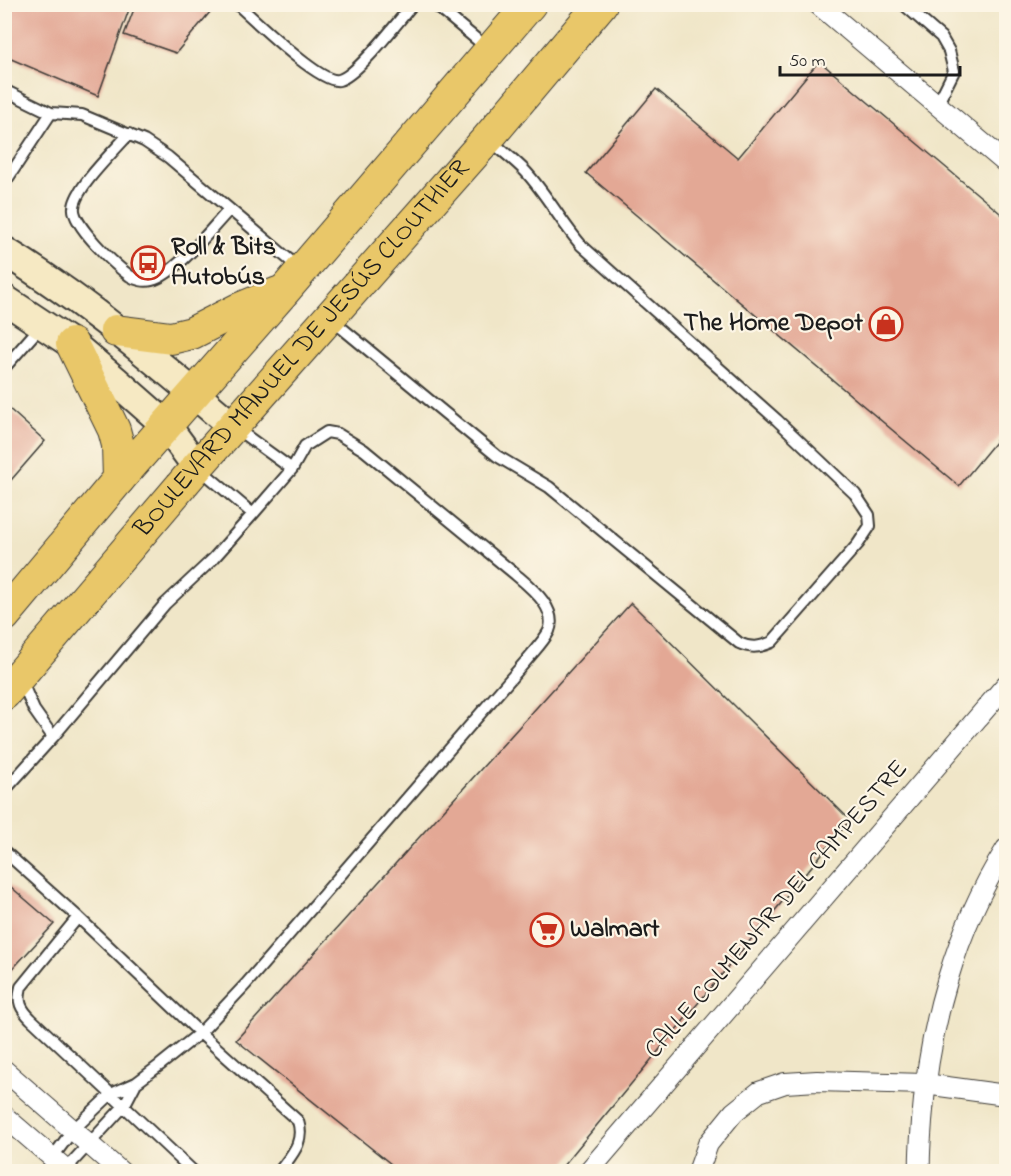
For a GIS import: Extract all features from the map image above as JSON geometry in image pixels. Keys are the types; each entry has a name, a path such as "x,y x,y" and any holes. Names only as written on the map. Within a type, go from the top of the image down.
{"main road":[{"name":"BOULEVARD MANUEL DE JESÚS CLOUTHIER","path":"6,611 530,4"},
{"name":"BOULEVARD MANUEL DE JESÚS CLOUTHIER","path":"12,685 197,467 488,138 601,4"},
{"path":"4,251 69,294 194,393 233,427"},
{"path":"116,331 171,338 192,333 293,280"},
{"path":"4,299 72,344 166,425 197,467"},
{"path":"72,344 114,430 118,445 119,479"}],"street":[{"path":"818,4 1006,163"},
{"name":"CALLE COLMENAR DEL CAMPESTRE","path":"588,1172 1006,684"},
{"path":"920,1172 925,1084 937,1019 955,956 988,879 1006,849"},
{"path":"4,1070 121,1172"},
{"path":"698,1172 708,1144 734,1112 759,1092 784,1083 817,1081 925,1084 1006,1095"},
{"path":"4,1116 60,1168"}],"lane":[{"path":"237,4 313,71 329,80 338,80 356,69 413,4"},
{"path":"434,4 490,51"},
{"path":"903,4 941,37 949,51 954,70 937,105"},
{"path":"4,90 51,113 82,115 144,141 168,157 230,210 293,280"},
{"path":"4,184 51,113"},
{"path":"129,134 76,197 73,209 85,233 131,277 150,281 170,272 230,210"},
{"path":"329,317 497,456 549,487 739,643 749,647 761,647 772,642 858,544 870,526 869,515 855,494 793,435 581,245 525,171 488,138"},
{"path":"4,368 43,323"},
{"path":"233,427 292,469"},
{"path":"6,786 53,737 165,604 213,559 253,514 292,469 305,446 327,432 338,434 351,441 515,574 536,593 547,609 551,620 548,632 526,661 246,984 200,1033 136,1083 111,1094 73,1130 60,1168"},
{"path":"197,467 253,514"},
{"path":"12,685 53,737"},
{"path":"4,851 298,1121 302,1131 299,1144 279,1172"},
{"path":"78,917 21,987 19,1002 32,1019 194,1172"},
{"path":"60,1168 89,1144 124,1106 136,1083"}],"building":[{"path":"4,4 131,4 98,96 4,56"},
{"path":"136,4 202,4 210,12 176,53 124,35"},
{"name":"The Home Depot","path":"819,61 1006,218 1006,429 959,486 586,173 656,89 738,158"},
{"path":"5,405 45,441 5,487"},
{"name":"Walmart","path":"631,603 850,820 558,1172 401,1172 236,1040"},
{"path":"4,881 54,924 4,978"}],"place":[{"name":"Roll & Bits Autobús","path":"148,263"},
{"name":"The Home Depot","path":"886,324"},
{"name":"Walmart","path":"547,930"}]}
